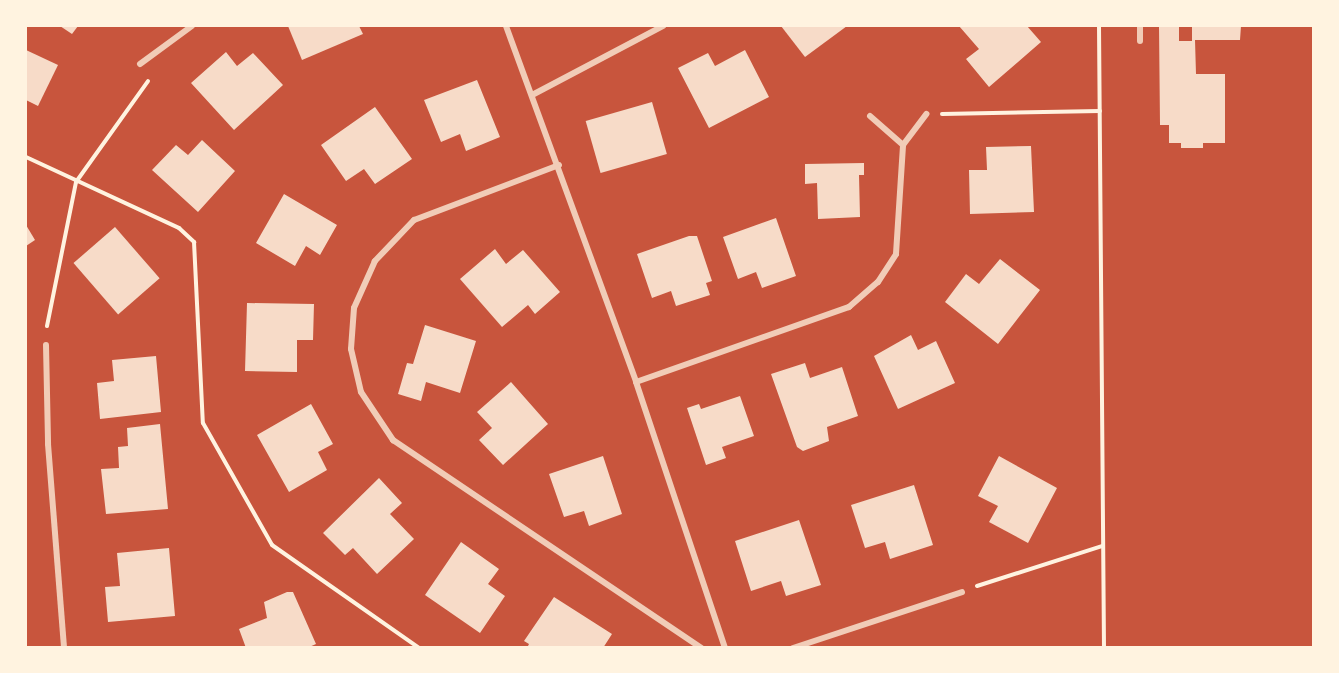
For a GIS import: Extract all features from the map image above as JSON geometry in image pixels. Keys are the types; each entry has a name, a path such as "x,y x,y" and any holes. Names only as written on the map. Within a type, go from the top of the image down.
{"street":[{"path":"140,64 192,26"},
{"path":"506,26 534,94 636,382 724,648"},
{"path":"534,94 663,26"},
{"path":"1140,26 1140,41"},
{"path":"636,382 849,307 878,282 896,254 903,144 926,114"},
{"path":"870,116 903,144"},
{"path":"559,165 414,220 375,261 354,308 351,349 361,392 393,440 701,648"},
{"path":"46,345 48,444 64,648"},
{"path":"793,648 962,592"}],"path":[{"path":"1099,26 1104,648"},
{"path":"46,345 48,316 76,182 150,79 140,64"},
{"path":"926,114 1100,111"},
{"path":"26,157 179,228 194,242 203,423 272,545 419,648"},
{"path":"962,592 1102,546"}],"building":[{"path":"60,26 78,26 72,34"},
{"path":"288,26 359,26 363,34 302,60"},
{"path":"781,26 847,26 805,57"},
{"path":"959,26 1027,26 1041,42 989,87 966,59 979,49"},
{"path":"1159,26 1179,26 1179,41 1192,41 1192,26 1241,26 1240,40 1195,40 1196,74 1225,74 1225,143 1203,143 1203,148 1181,148 1181,143 1169,143 1169,125 1160,125"},
{"path":"26,50 58,65 38,106 26,100"},
{"path":"745,50 769,97 709,128 678,68 708,53 715,66"},
{"path":"226,52 237,66 253,53 283,85 234,130 191,83"},
{"path":"477,80 500,137 466,151 460,134 441,142 424,100"},
{"path":"652,102 667,154 601,173 586,121"},
{"path":"375,107 412,159 375,184 364,169 346,181 321,145"},
{"path":"202,140 235,171 198,212 152,170 176,145 188,155"},
{"path":"1031,146 1034,212 970,214 969,170 987,170 986,147"},
{"path":"864,163 864,175 859,175 860,217 818,219 817,183 805,184 805,164"},
{"path":"284,194 337,225 320,255 306,246 295,266 256,243"},
{"path":"776,218 796,276 762,288 756,272 738,279 723,237"},
{"path":"26,225 35,240 26,246"},
{"path":"115,227 160,278 118,314 73,263"},
{"path":"689,236 697,236 712,281 706,283 710,295 676,306 671,291 652,298 637,254"},
{"path":"495,249 506,264 523,250 560,292 535,314 528,305 502,327 460,279"},
{"path":"1000,259 1040,290 998,344 945,302 966,274 979,284"},
{"path":"247,303 314,304 313,340 297,340 297,372 245,371"},
{"path":"425,325 476,341 460,393 426,382 421,401 398,394 407,363 413,364"},
{"path":"911,335 918,350 936,341 955,383 898,409 874,356"},
{"path":"156,356 161,412 100,419 97,383 114,381 112,360"},
{"path":"805,363 810,378 842,367 858,416 827,427 829,441 803,451 797,447 771,374"},
{"path":"511,382 548,424 503,465 479,440 492,428 477,412"},
{"path":"740,396 754,436 722,447 726,458 706,465 687,408 699,404 701,409"},
{"path":"311,404 333,444 318,452 327,470 289,492 257,435"},
{"path":"160,424 168,509 106,514 101,469 119,468 118,447 128,446 127,428"},
{"path":"603,456 622,514 589,526 584,511 564,517 549,474"},
{"path":"999,456 1057,488 1028,543 989,522 998,506 978,496"},
{"path":"379,478 402,503 390,514 414,539 377,574 353,548 345,555 323,533"},
{"path":"914,485 933,545 890,559 885,542 865,548 851,505"},
{"path":"799,520 821,585 786,596 781,581 751,591 735,541"},
{"path":"461,542 499,569 488,584 505,596 480,633 425,595"},
{"path":"169,548 175,616 108,622 105,587 120,586 117,553"},
{"path":"287,592 293,592 316,644 307,648 246,648 239,629 267,618 264,602"},
{"path":"554,597 612,634 603,648 527,648 529,644 524,641"}]}
